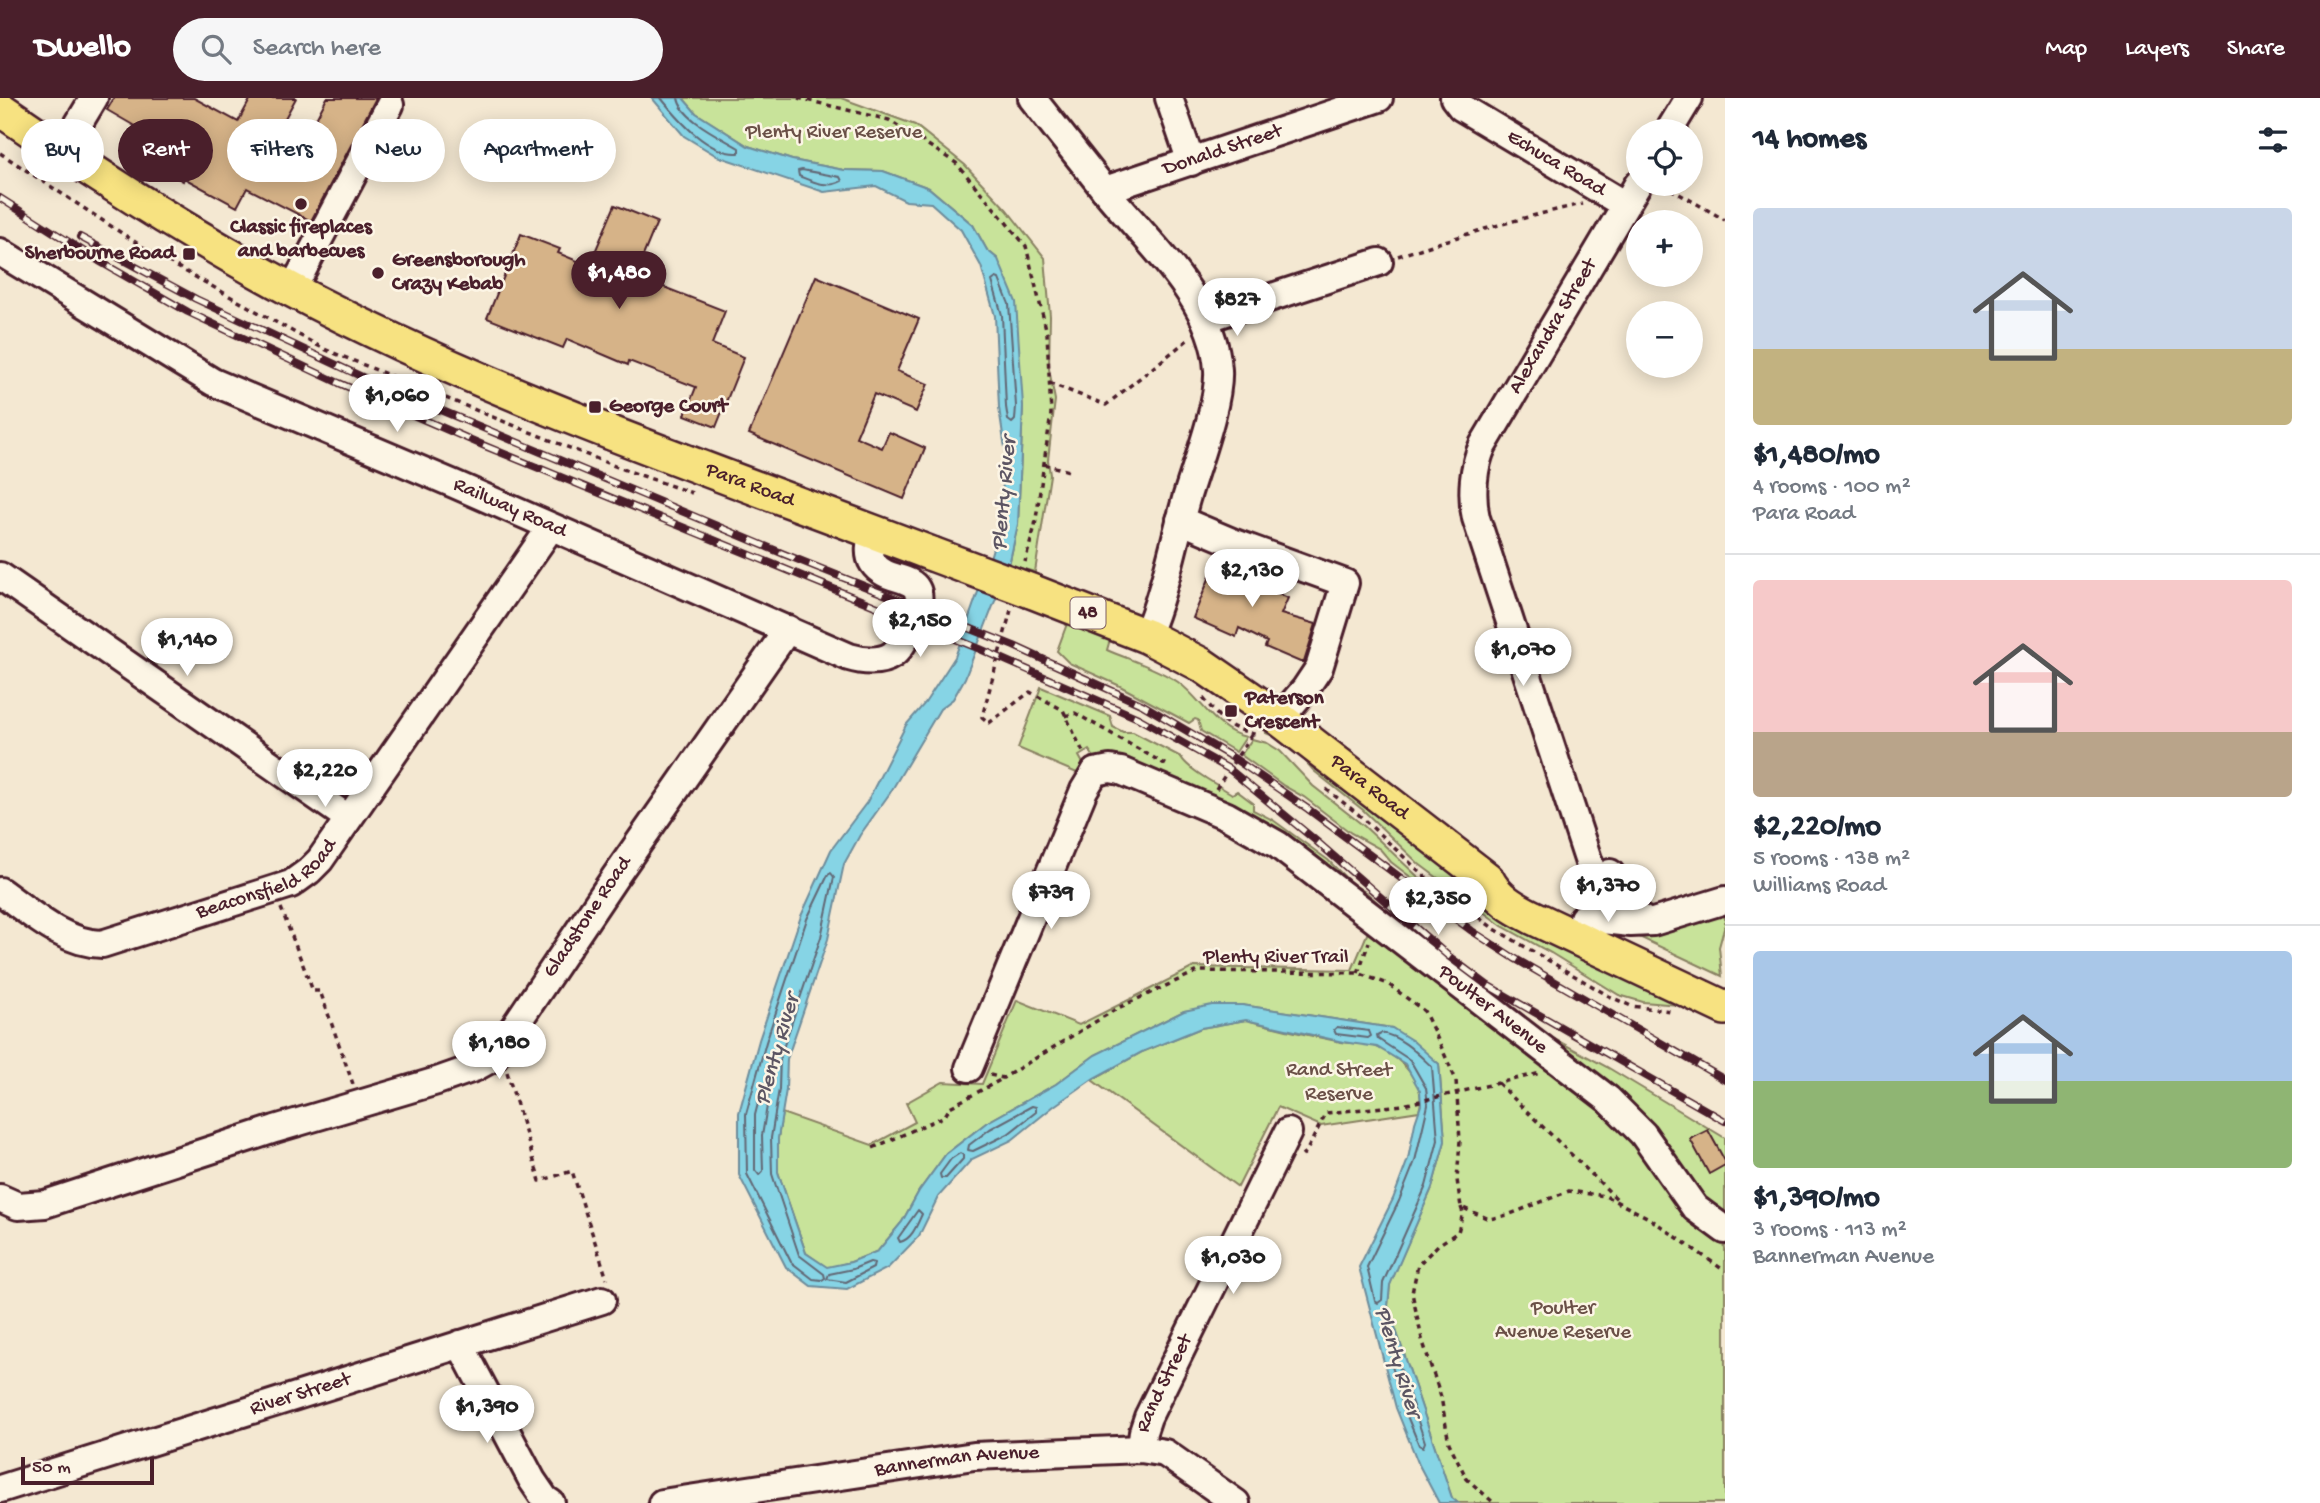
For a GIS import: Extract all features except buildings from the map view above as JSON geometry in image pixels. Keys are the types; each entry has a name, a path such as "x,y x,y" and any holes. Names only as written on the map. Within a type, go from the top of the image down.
{"main road":[{"name":"Para Road","path":"0,109 21,123"},
{"name":"Para Road","path":"104,177 292,290 366,327 487,381 583,421 1023,586 1146,636 1202,665 1263,730 1487,879 1508,883 1725,985"},
{"name":"Para Road","path":"1487,879 1493,891 1520,910 1725,1007"}],"street":[{"path":"81,119 94,98"},
{"path":"1032,98 1184,283 1205,319 1217,352 1219,374 1215,400 1160,600 1146,636"},
{"path":"1169,98 1191,162"},
{"name":"Donald Street","path":"1105,190 1379,98"},
{"name":"Echuca Road","path":"1454,98 1461,107 1626,191"},
{"path":"1676,119 1689,98"},
{"path":"292,290 390,105"},
{"name":"Alexandra Street","path":"1631,196 1487,438 1478,457 1476,473 1615,888 1627,909 1647,922"},
{"name":"Railway Road","path":"0,252 213,382 857,659 883,659 895,652 909,631 920,598 909,582 883,571 874,564 870,555 872,531"},
{"path":"1205,319 1379,262"},
{"path":"1180,520 1345,583 1319,668 1304,689 1263,730"},
{"name":"Beaconsfield Road","path":"0,891 65,936 102,944 291,884 309,871 348,818 551,527"},
{"path":"0,576 348,818"},
{"name":"Gladstone Road","path":"0,1198 18,1206 45,1204 275,1129 437,1081 474,1068 494,1057 615,877 788,629"},
{"path":"978,1070 1084,790 1090,764"},
{"name":"Poulter Avenue","path":"1090,764 1121,771 1236,820 1278,845 1608,1099 1643,1134 1695,1208 1725,1230"},
{"path":"1583,918 1647,922 1725,900"},
{"name":"Rand Street","path":"1141,1449 1148,1417 1288,1132"},
{"name":"River Street","path":"0,1489 460,1344 603,1294"},
{"path":"460,1344 532,1480 551,1503"},
{"name":"Bannerman Avenue","path":"662,1503 974,1456 1141,1449 1165,1453 1236,1503"}],"path":[{"path":"798,98 890,120 956,163 1026,246 1047,333 1051,414 1035,526 1023,586 982,717 989,723 1030,692 1063,710 1090,764"},
{"path":"1683,196 1725,220"},
{"path":"1379,262 1488,228 1588,203"},
{"path":"1049,383 1105,405 1186,342 1205,319"},
{"path":"1044,464 1069,471"},
{"path":"1196,690 1226,724 1263,730 1217,788 1210,791"},
{"path":"1065,716 1075,713 1174,768"},
{"path":"1322,785 1358,814 1433,884 1493,928 1609,996 1642,1008 1674,1011"},
{"path":"274,890 313,991 320,991 360,1104"},
{"path":"1358,973 1376,920"},
{"name":"Plenty River Trail","path":"873,1148 945,1116 978,1070 1198,971 1358,973 1388,984 1424,1011 1456,1080 1461,1141 1457,1180 1461,1207"},
{"path":"500,1049 540,1181 572,1171 603,1294"},
{"path":"1294,1161 1306,1152 1326,1113 1403,1105 1566,1066"},
{"path":"1498,1083 1623,1205"},
{"path":"1461,1207 1489,1219 1508,1215 1569,1191 1605,1196 1649,1218 1725,1272"},
{"path":"1461,1207 1463,1213 1458,1233 1438,1245 1418,1265 1412,1293 1422,1339 1441,1397 1449,1443 1467,1479 1494,1503"}],"green space":[{"name":"Plenty River Reserve","path":"683,98 841,98 915,125 965,165 1007,210 1045,258 1050,316 1049,369 1055,400 1048,460 1050,475 1035,572 1009,565 1018,524 1023,406 998,259 987,250 973,225 929,188 883,171 844,170 792,160 748,146 696,113"},
{"path":"1068,621 1111,636 1107,650 1152,668 1187,689 1225,728 1246,737 1236,752 1201,731 1198,720 1189,723 1118,685 1069,663 1057,651"},
{"path":"1041,687 1110,716 1113,727 1123,732 1133,732 1181,757 1197,772 1232,794 1237,791 1253,803 1253,810 1273,820 1328,860 1351,883 1367,893 1411,932 1545,1034 1607,1067 1725,1138 1725,1220 1707,1208 1660,1144 1315,864 1096,760 1089,750 1079,756 1085,767 1084,776 1018,748"},
{"path":"1266,731 1277,735 1691,1006 1643,1002 1619,995 1502,926 1419,864 1363,810 1314,771 1299,754"},
{"path":"1252,739 1267,743 1280,751 1313,786 1364,826 1430,888 1417,882 1391,862 1380,849 1351,833 1304,797 1241,755"},
{"path":"1725,909 1725,925 1719,947 1722,976 1637,936"},
{"name":"Poulter Avenue Reserve","path":"1370,927 1603,1106 1692,1216 1695,1226 1725,1247 1725,1503 1458,1503 1452,1498 1388,1306 1390,1284 1432,1188 1445,1141 1439,1064 1392,1028 1242,1005 1184,1011 1095,1055 1056,1084 986,1123 946,1154 919,1191 902,1222 878,1251 827,1268 806,1253 778,1172 778,1138 782,1113 872,1145 915,1122 906,1103 943,1082 982,1084 1017,1000 1079,1025 1194,967 1352,970"},
{"name":"Rand Street Reserve","path":"1246,1020 1341,1042 1370,1045 1387,1052 1404,1065 1416,1082 1420,1091 1419,1111 1321,1126 1278,1107 1238,1187 1092,1080 1142,1052 1201,1028"}],"water":[{"name":"Plenty River","path":"652,98 683,98 696,113 748,146 792,160 844,170 883,171 929,188 973,225 987,250 998,259 1016,302 1023,406 1018,524 1009,565 965,678 953,699 940,709 844,864 828,939 787,1059 786,1090 778,1138 778,1172 806,1253 827,1267 851,1262 878,1251 902,1222 919,1191 946,1154 986,1123 1056,1084 1095,1055 1184,1011 1212,1005 1242,1005 1392,1028 1413,1041 1439,1064 1445,1141 1432,1188 1390,1285 1388,1306 1452,1498 1458,1503 1439,1503 1419,1465 1396,1408 1359,1267 1393,1199 1408,1159 1421,1105 1420,1091 1405,1064 1377,1047 1246,1020 1201,1028 1142,1052 1094,1078 1012,1140 972,1159 938,1197 919,1236 888,1268 847,1289 811,1286 786,1267 739,1175 739,1113 759,1040 801,916 831,850 867,802 906,725 925,703 955,657 990,558 995,541 1006,455 999,408 995,316 981,266 961,230 931,203 906,201 876,186 824,192 717,156 684,136"}],"railway":[{"path":"0,198 99,261 188,312 339,383 485,446 980,649 1138,718 1229,769 1447,955 1487,985 1725,1121"},
{"path":"80,237 196,299 371,381 784,554 1014,646 1143,705 1235,759 1308,809 1472,931 1725,1080"}],"place":[{"name":"Classic fireplaces and barbecues","path":"301,204"},
{"name":"Sherbourne Road","path":"189,254"},
{"name":"Greensborough Crazy Kebab","path":"378,273"},
{"name":"George Court","path":"595,407"},
{"name":"Paterson Crescent","path":"1231,711"}]}
